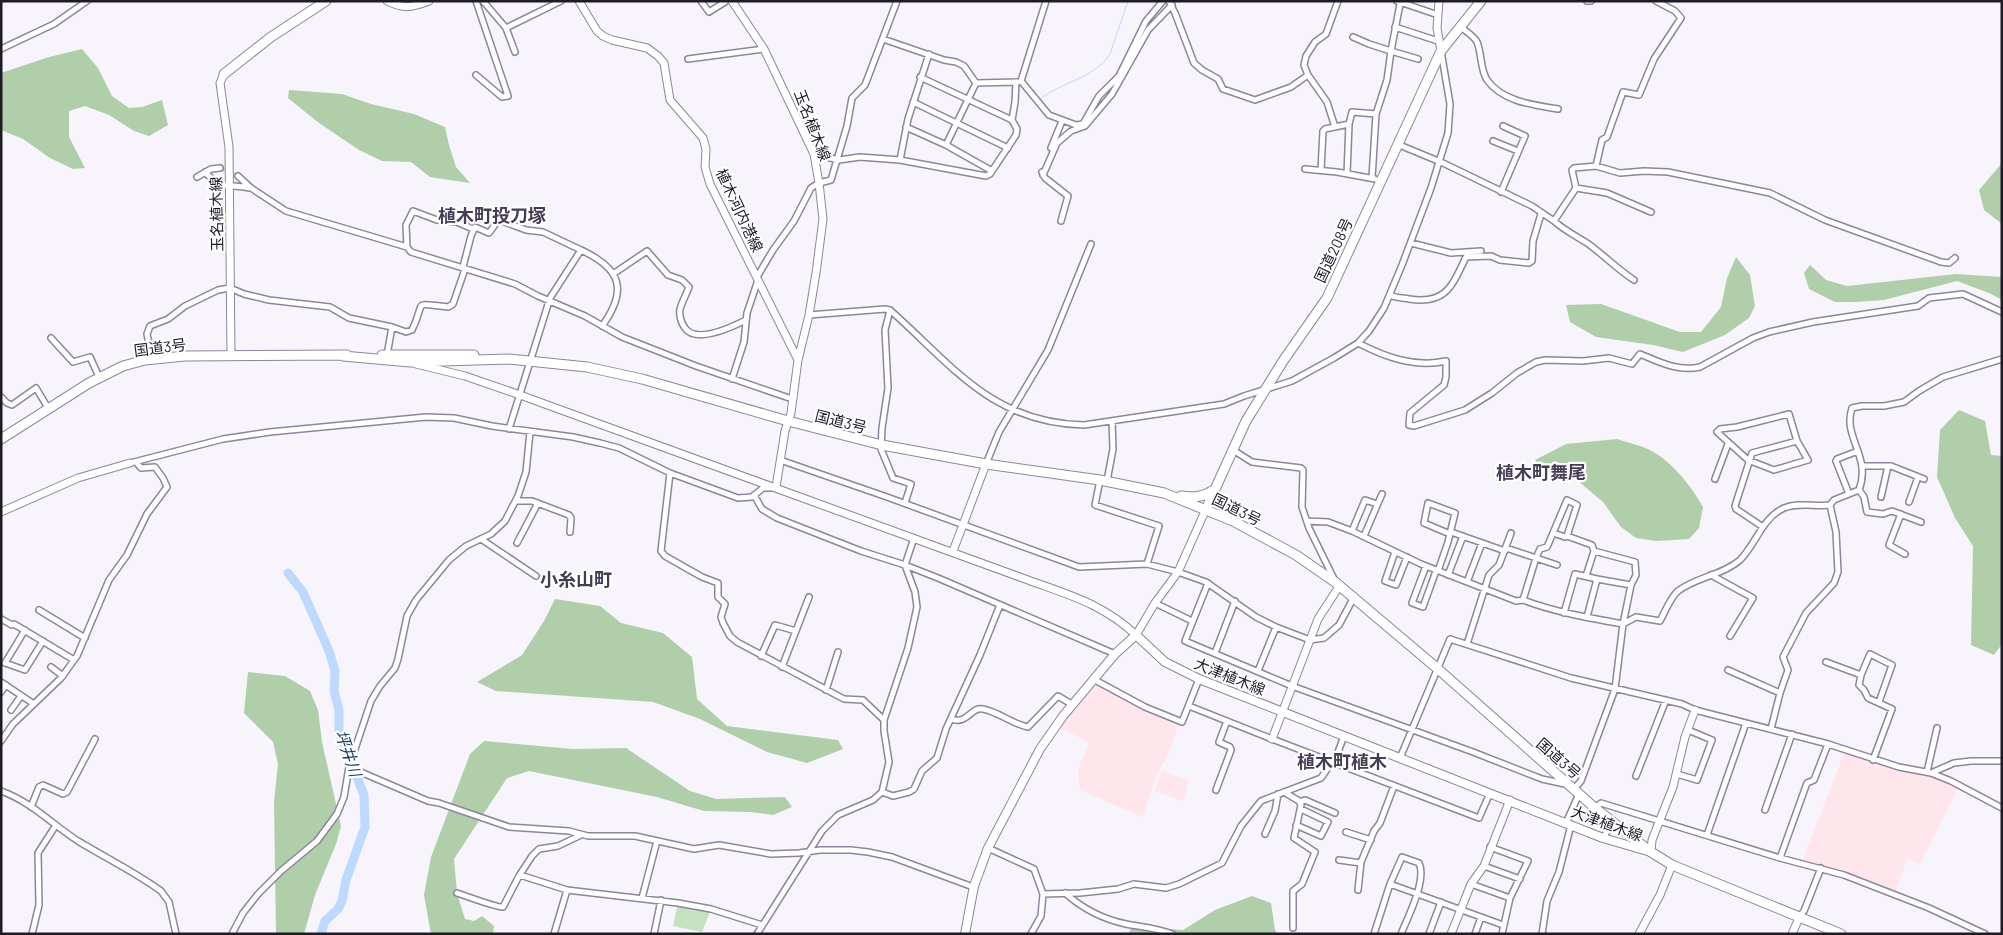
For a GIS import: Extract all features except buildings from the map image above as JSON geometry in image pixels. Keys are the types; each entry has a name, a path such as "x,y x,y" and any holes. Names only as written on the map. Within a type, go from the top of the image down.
{"highway":[{"path":"224,74 271,37 326,1"},
{"name":"国道208号","path":"1206,509 1246,421 1283,361 1320,309 1376,180 1397,144 1441,51 1459,26 1481,1"},
{"name":"国道3号","path":"1,439 99,377 123,366 152,359 231,356 468,354 497,356 509,359"},
{"name":"国道3号","path":"343,356 410,362 509,359 587,367 642,379 788,422 882,445 1164,493 1206,509 1233,521 1296,555 1338,583 1595,808 1651,852 1672,865 1841,934"},
{"path":"1164,493 1195,497 1203,496 1215,489"}],"main road":[{"path":"965,934 974,886 988,848 1040,749 1115,654 1136,635"},
{"name":"大津植木線","path":"1136,635 1165,662 1199,679 1510,800 1602,838 1651,852"}],"street":[{"path":"1,49 54,24 87,1"},
{"path":"387,1 402,8 429,1"},
{"path":"476,1 508,96 502,98 476,75"},
{"path":"483,1 506,28 516,52"},
{"path":"506,28 560,1"},
{"name":"植木河内港線","path":"579,1 597,32 612,40 647,48 664,63 670,100 703,138 706,149 705,168 710,184 798,360"},
{"path":"701,1 709,12 729,2"},
{"path":"732,379 744,342 750,300 758,279 772,250 794,221 811,188 819,183 831,180 847,126 852,98 865,85 897,1"},
{"path":"1012,120 1019,82 1046,1"},
{"path":"976,83 1019,82 1049,116 1076,125 1083,124 1099,96 1119,76 1146,21 1163,1"},
{"path":"1335,127 1327,102 1308,75 1304,65 1306,56 1315,42 1326,34 1338,1"},
{"path":"809,315 890,310 964,380 1011,410 1034,419 1065,425 1084,425 1213,407 1292,381 1358,343 1369,331 1390,295 1411,242 1448,133 1450,104 1446,72 1438,41 1439,1"},
{"path":"1596,166 1602,140 1607,136 1623,92 1639,96 1654,59 1681,18 1675,11 1656,1"},
{"name":"玉名植木線","path":"729,2 764,49 814,154 823,219 809,315 798,360"},
{"path":"1305,169 1376,180 1376,114 1387,80 1398,2 1438,15"},
{"path":"1043,175 1057,143 1071,130 1085,126 1112,94 1148,30 1170,3 1194,63 1218,80 1223,89 1255,100 1291,87 1308,75"},
{"path":"1459,26 1476,40 1487,79 1494,86 1517,101 1528,105 1558,109"},
{"path":"1395,27 1438,41"},
{"path":"1353,37 1369,44 1418,59"},
{"path":"883,39 964,66 976,83"},
{"path":"688,59 764,49"},
{"path":"900,160 906,127 929,54"},
{"name":"玉名植木線","path":"224,74 220,83 229,147 231,356"},
{"path":"814,154 838,160 860,157 900,160 986,176 992,171 1016,135 1017,129 1012,120 968,98 920,78"},
{"path":"946,145 976,83"},
{"path":"913,102 1008,148"},
{"path":"1347,174 1349,124 1352,112 1376,114"},
{"path":"1061,221 1068,196 1041,172 1062,121"},
{"path":"1321,170 1323,131 1349,124"},
{"path":"1501,192 1524,135 1503,126"},
{"path":"906,127 946,145 992,171"},
{"path":"1493,141 1518,151"},
{"path":"1397,144 1439,161 1532,206 1615,263 1618,269 1634,280"},
{"path":"1554,221 1576,188 1572,170 1596,166 1620,173 1668,172 1770,193 1825,220 1941,262 1948,263 1955,258"},
{"path":"197,177 211,168 220,168"},
{"path":"205,172 214,182 229,186 251,188"},
{"path":"238,176 251,188 286,211 407,247 411,252 515,284 622,337 732,379 792,399"},
{"path":"1576,188 1607,193 1651,212"},
{"path":"407,247 406,226 415,211 433,219 457,222 489,233 497,222 502,221 526,230 543,232 602,261 613,274 618,290 616,299 602,326"},
{"path":"1411,242 1451,253 1451,255 1466,257 1491,256 1500,260 1529,263 1532,261 1533,241 1542,214"},
{"path":"152,359 147,334 150,326 168,319 185,306 218,290 230,288 244,294 269,300 330,307 349,318 406,332 412,330 418,309 422,304 451,306 465,269 463,267 464,259 473,229"},
{"path":"953,552 962,524 999,432 1048,350 1091,244"},
{"path":"509,429 529,360 550,301 581,250"},
{"path":"613,274 647,251 668,275 682,280 689,287 680,310 682,324 687,331 693,334 704,334 721,330 746,320"},
{"path":"1451,253 1481,251"},
{"path":"1390,295 1422,301 1436,298 1452,286 1466,257"},
{"path":"1358,343 1396,359 1428,364 1446,361 1444,385 1410,413 1409,425 1414,426 1466,410 1528,366 1545,360 1583,361 1610,358 1632,364 1640,354 1665,364 1692,368 1700,366 1753,338 1769,332 1813,322 1918,306 1929,298 1962,294 2002,312"},
{"path":"890,310 885,330 888,388 881,449 893,478 911,484 905,503"},
{"path":"387,355 392,328"},
{"path":"51,338 74,362 90,357 99,377"},
{"path":"420,355 465,376"},
{"path":"1830,505 1834,500 1859,490 1862,482 1863,466 1849,423 1852,408 1884,406 1904,402 1918,391 1943,377 2002,359"},
{"path":"776,488 798,360"},
{"path":"410,362 465,376 520,395 1097,606 1113,616 1136,635 1154,603 1178,572 1206,509 1119,486 1103,484 1102,482"},
{"path":"1,398 12,405 36,388 48,408"},
{"path":"1789,414 1797,441 1807,461 1775,470 1749,461 1718,434 1718,430 1789,414"},
{"path":"1,512 78,478 223,439 270,432 426,417 454,418 509,429 573,437 619,448 670,473 738,498 744,499 754,495 763,488 776,488"},
{"path":"1112,421 1113,449 1095,505 1159,526 1147,564"},
{"path":"232,934 243,913 258,894 281,871 317,841 331,824 344,797 349,766 371,701 380,686 395,668 407,616 416,600 449,560 466,546 491,534 505,521 516,501 526,472 530,432"},
{"path":"1763,527 1736,509 1735,506 1752,453 1797,441"},
{"path":"1715,479 1728,444"},
{"path":"1233,450 1252,462 1301,468 1303,470 1302,507 1307,522 1338,583 1310,640 1281,711 1272,739"},
{"path":"1849,494 1836,461 1858,450"},
{"path":"780,460 905,503 1079,567 1147,564 1178,572 1208,583 1256,617 1310,640 1324,638 1339,625 1354,597"},
{"path":"1,741 13,724 63,676 74,660 109,580 127,555 147,514 167,487 155,467 141,468 133,463"},
{"path":"1863,466 1888,466 1921,478 1909,502"},
{"path":"1881,496 1888,466"},
{"path":"670,473 661,551 665,556 702,577 718,583 718,597 724,602 721,617 725,630 736,642 826,690 844,699 863,700 884,720"},
{"path":"1859,490 1864,497 1867,512 1883,514 1892,511 1921,522"},
{"path":"1364,536 1382,494"},
{"path":"754,495 762,509 772,516 861,551 905,565 1115,654"},
{"path":"1352,531 1365,500 1377,504"},
{"path":"1523,600 1536,558 1540,550 1547,547 1567,500 1577,505 1567,536"},
{"path":"516,501 538,503 568,515 571,518 570,532"},
{"path":"517,543 538,503"},
{"path":"1426,566 1413,605 1423,607 1450,533 1454,512 1428,503 1424,523 1450,533 1557,566"},
{"path":"1307,522 1328,522 1352,531 1437,571 1516,601 1523,600 1564,612 1623,624 1636,617 1660,621 1678,592 1739,561 1763,527 1777,513 1786,508 1806,504 1830,505"},
{"path":"1771,729 1788,670 1783,657 1806,613 1834,583 1838,572 1836,532 1830,505"},
{"path":"1901,514 1888,545 1905,554"},
{"path":"1467,644 1489,575 1499,565 1511,533"},
{"path":"1553,533 1567,536 1592,546 1594,551 1586,576"},
{"path":"1448,575 1463,536"},
{"path":"757,934 822,831 831,820 838,815 873,800 882,792 889,762 884,720 908,648 917,606 915,592 905,565 914,538"},
{"path":"481,539 536,576"},
{"path":"1467,582 1482,543"},
{"path":"1542,934 1547,901 1559,872 1574,789 1581,781 1615,689 1623,624 1631,585 1636,575 1635,562 1594,551"},
{"path":"1395,552 1385,581 1396,585 1407,557"},
{"path":"1564,612 1575,574 1631,585"},
{"path":"1711,575 1753,598 1730,636"},
{"path":"1587,617 1598,579"},
{"path":"1208,583 1185,641 1292,686 1542,779 1574,789"},
{"path":"782,667 809,597"},
{"path":"1215,653 1235,601"},
{"path":"1154,603 1192,621"},
{"path":"882,792 893,796 914,789 922,771 937,758 946,728 1000,604"},
{"path":"39,610 85,638"},
{"path":"1,619 25,630 74,660"},
{"path":"761,656 775,625 796,631"},
{"path":"1258,671 1276,627"},
{"path":"25,630 5,663 25,670 44,641"},
{"path":"1400,758 1450,640 1531,666 1615,689 1682,704 1695,710 1828,744 1873,760 1929,773 1951,781 2002,807"},
{"path":"826,690 838,652"},
{"path":"1873,760 1892,709 1866,696 1859,683 1870,654 1892,665 1879,702"},
{"path":"1826,662 1861,675"},
{"path":"51,667 63,676"},
{"path":"1728,670 1780,693"},
{"path":"1094,680 1145,707 1182,722 1199,679"},
{"path":"1,692 4,684 34,704"},
{"path":"11,710 21,696"},
{"path":"951,719 965,719 975,711 984,709 1028,727 1058,696 1073,705"},
{"path":"1636,776 1666,700"},
{"path":"1189,706 1480,818 1490,793"},
{"path":"1651,852 1652,840 1677,774 1695,710"},
{"path":"1216,790 1231,750 1230,747 1219,742 1227,721"},
{"path":"1708,835 1746,723"},
{"path":"1929,773 1937,728"},
{"path":"1677,774 1697,780 1712,740 1688,730"},
{"path":"1765,810 1792,734"},
{"path":"1043,894 1118,889 1134,884 1166,888 1179,884 1222,863 1240,826 1259,803 1267,797 1321,778 1333,763 1344,736"},
{"path":"31,807 39,787 43,785 63,794 67,792 95,739"},
{"path":"1780,858 1807,783 1814,780 1828,744"},
{"path":"1929,773 1954,763 2002,761"},
{"path":"349,766 428,801 509,827 569,832 588,836 635,836 694,849 719,845 762,853 799,854 820,850 851,850 892,857 974,886"},
{"path":"1358,890 1361,864 1380,823 1394,786"},
{"path":"1,791 13,795 77,840 161,891 169,902 176,934"},
{"path":"1281,793 1300,802"},
{"path":"1265,834 1281,793"},
{"path":"1300,802 1304,799 1335,813"},
{"path":"1451,934 1471,884 1484,866 1510,800"},
{"path":"1293,928 1294,891 1302,884 1315,852 1295,840 1293,836 1301,809 1300,802"},
{"path":"1595,808 1601,803 1780,858 1821,868 1874,886 1929,908 1985,934"},
{"path":"1296,825 1321,836 1328,822 1301,809"},
{"path":"1602,838 1613,822"},
{"path":"32,934 39,905 38,853 56,825"},
{"path":"1346,832 1371,840"},
{"path":"457,893 500,908 508,899 532,856 539,849 558,846 581,835"},
{"path":"642,898 657,842"},
{"path":"1490,847 1528,861 1510,898 1502,934"},
{"path":"988,848 1034,869 1043,894 1041,916 1031,934"},
{"path":"1374,934 1390,884 1402,857 1418,863 1421,869 1417,894 1401,934"},
{"path":"1339,860 1361,864"},
{"path":"1639,934 1660,895 1672,865"},
{"path":"1484,866 1520,879"},
{"path":"1792,934 1804,911 1821,868"},
{"path":"520,875 567,890 661,900 711,909 762,925"},
{"path":"1390,884 1503,925"},
{"path":"1471,884 1510,898"},
{"path":"554,934 567,890"},
{"path":"1064,893 1090,912 1125,924 1172,934"},
{"path":"654,934 661,900"},
{"path":"1429,934 1441,902"},
{"path":"1475,934 1481,917"}],"shaded area":[{"path":"1099,685 1144,709 1179,724 1165,762 1163,762 1152,788 1143,817 1080,790 1078,769 1089,743 1060,727 1095,686"},
{"path":"1845,751 1872,762 1926,775 1958,788 1920,865 1907,859 1895,893 1820,865 1802,861"},
{"path":"1162,771 1189,781 1183,801 1154,791"}],"green space":[{"path":"82,49 98,68 112,96 129,108 142,107 162,100 168,125 149,136 134,131 109,115 85,106 69,111 69,137 85,168 73,169 50,158 23,139 1,130 1,73 49,57"},
{"path":"289,90 342,94 371,104 414,114 445,127 456,167 470,183 430,177 411,162 382,161 359,150 319,123 288,98"},
{"path":"2002,163 2002,224 1984,210 1979,190"},
{"path":"1736,257 1750,275 1755,306 1749,318 1725,335 1683,352 1653,345 1596,337 1570,322 1566,305 1601,304 1680,332 1701,332 1721,307 1727,278"},
{"path":"1810,265 1826,280 1847,286 1956,274 2002,277 2002,300 1957,281 1884,300 1835,302 1809,289 1804,273"},
{"path":"1959,410 1985,421 1991,455 2002,456 2002,644 1994,655 1971,645 1973,546 1955,518 1937,477 1940,430"},
{"path":"1617,439 1643,447 1662,457 1692,489 1703,507 1699,528 1689,539 1657,541 1636,538 1621,527 1603,502 1565,470 1544,473 1535,460 1566,444"},
{"path":"555,599 600,606 621,623 663,633 692,657 697,699 727,726 838,740 843,749 807,763 767,752 700,719 653,702 496,691 477,682 522,655 544,621"},
{"path":"248,672 285,676 310,691 318,710 322,742 341,826 336,844 315,895 304,934 276,934 274,802 278,764 273,742 244,713"},
{"path":"484,741 573,749 626,748 690,791 716,799 785,797 792,807 773,815 750,812 704,811 657,797 529,771 507,778 454,859 457,893 465,919 474,921 482,916 494,926 493,934 431,934 424,895 431,857 470,754"},
{"path":"1252,896 1271,903 1275,930 1278,934 1128,934 1133,926 1183,930 1215,910"},
{"path":"678,903 711,909 702,932 673,926"}],"waterway":[{"path":"1039,100 1047,94 1086,75 1103,62 1110,54 1128,1"},
{"name":"坪井川","path":"288,573 303,592 329,651 335,671 334,691 339,710 339,731 364,795 365,827 346,880 342,901 338,909 325,921 321,934"}],"tunnel":[{"path":"220,168 238,176"}],"district":[{"name":"植木町投刀塚","path":"492,215"},
{"name":"植木町舞尾","path":"1541,472"},
{"name":"小糸山町","path":"576,579"},
{"name":"植木町植木","path":"1342,761"}]}
